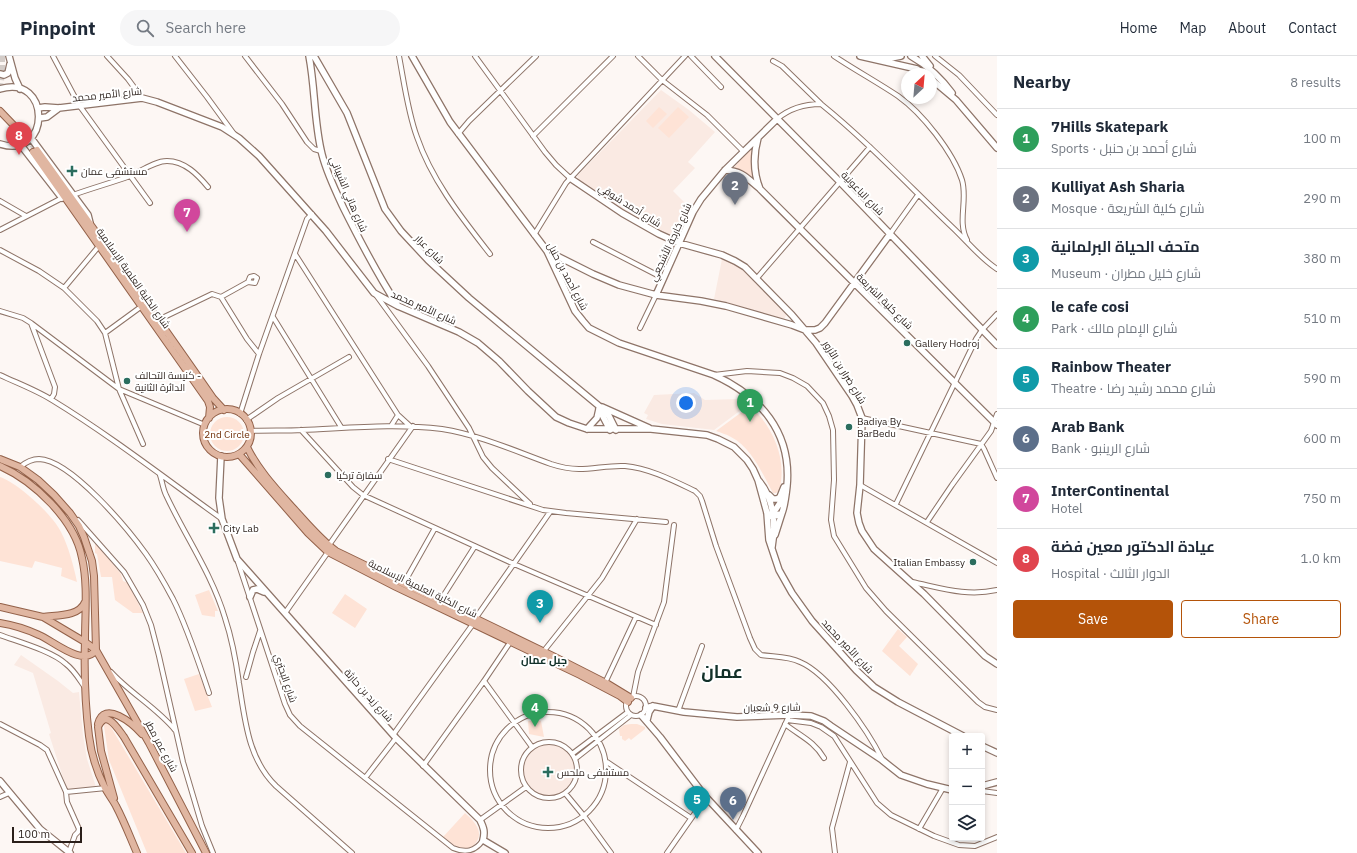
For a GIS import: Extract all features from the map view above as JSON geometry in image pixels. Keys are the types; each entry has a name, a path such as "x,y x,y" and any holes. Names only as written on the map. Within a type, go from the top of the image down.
{"main road":[{"path":"0,111 25,139"},
{"path":"0,116 25,139"},
{"name":"شارع الكلية العلمية الإسلامية","path":"35,151 88,227 99,246 208,401 210,407 209,418"},
{"name":"شارع الكلية العلمية الإسلامية","path":"88,227 124,269 212,398 224,410"},
{"path":"224,410 235,411 240,414 246,420 251,431 247,447 239,454 234,456 221,456 216,454 207,446 204,435 205,425 209,418 218,411 224,410"},
{"name":"شارع الكلية العلمية الإسلامية","path":"247,447 255,461 278,491 312,529 336,551 440,601 511,642 620,696 630,699"},
{"name":"شارع الكلية العلمية الإسلامية","path":"239,454 308,533 328,552 396,587 543,652 605,683 630,699"},
{"path":"0,459 20,466 38,480 70,513 84,537 92,560 95,591 94,652"},
{"path":"0,466 15,473 33,486 59,512 70,529 82,557 86,599 84,686 91,748 96,765 116,805 137,853"},
{"path":"43,617 79,610 84,605 86,599"},
{"path":"0,607 43,617 85,642 94,652"},
{"path":"0,623 28,630 45,638 71,654 85,656 94,652"},
{"name":"شارع عمر مطر","path":"94,652 134,715 206,853"},
{"path":"108,788 98,727 100,717 106,714 119,716 131,723 149,743"},
{"path":"98,727 102,721 110,720 113,722 124,737 192,853"}],"street":[{"path":"53,56 79,106 150,203"},
{"path":"107,56 128,79 142,98"},
{"path":"175,56 234,134"},
{"path":"245,56 282,104 307,142 314,149 321,151"},
{"name":"شارع هاني الشيباني","path":"309,56 321,151 333,184 362,247 398,306"},
{"name":"شارع عرار","path":"314,56 347,113 385,209 401,231 428,260 469,298 609,416 613,430"},
{"path":"399,56 416,137 428,166 455,208 490,254"},
{"name":"شارع أحمد بن حنبل","path":"412,56 438,103 458,134 534,235 548,251 575,311 590,328 619,343 714,374 728,381 756,402 771,420 780,436 787,462 786,495 773,540"},
{"name":"شارع أحمد شوقي","path":"475,56 550,159 570,178 643,226 679,243 712,252 735,261 745,267 805,330"},
{"path":"458,134 469,121 536,56"},
{"path":"533,136 613,56"},
{"path":"638,56 662,80 707,115 743,152"},
{"path":"534,235 561,189 570,178 685,56"},
{"path":"691,56 721,87"},
{"name":"شارع الباعونية","path":"715,56 840,182 997,345"},
{"path":"834,56 899,97 918,113 942,144 955,163 963,184 964,196 962,223 964,234 968,242"},
{"path":"860,56 913,68"},
{"path":"872,56 891,58 901,56"},
{"path":"908,56 916,68"},
{"path":"911,56 928,68"},
{"path":"922,56 930,68"},
{"path":"936,56 959,75 997,115"},
{"path":"0,74 4,75 8,73 9,59"},
{"path":"9,59 20,90"},
{"path":"773,61 782,66 821,104 848,126 987,262 997,269"},
{"path":"312,72 321,68"},
{"path":"937,76 997,148"},
{"path":"937,84 956,100"},
{"path":"0,90 12,88 20,90 31,96 38,108 40,118 37,129 25,139 12,146 0,144"},
{"name":"شارع الأمير محمد","path":"38,108 45,106 59,108 142,98 157,102 222,127 234,134 258,156 312,214 374,293 398,306 459,332 478,343 556,416 569,423 587,429 651,429 707,435 724,441 744,455 753,469 771,515"},
{"path":"776,119 794,109 814,104 821,104"},
{"name":"شارع الأمير محمد","path":"40,118 47,117 59,108"},
{"name":"شارع خارجة الأشجعي","path":"640,328 698,204 725,170 776,119"},
{"name":"شارع كلية الشريعة","path":"758,138 753,166 760,189"},
{"path":"25,139 74,195 88,215 88,227"},
{"path":"25,139 62,198 78,219 88,227"},
{"path":"757,278 870,147"},
{"path":"74,195 130,176 167,161 185,166 198,176 208,188"},
{"name":"شارع كلية الشريعة","path":"725,170 736,171 742,174 760,189 996,424"},
{"path":"805,330 815,330 822,326 918,195"},
{"path":"0,230 62,198"},
{"path":"0,201 26,216"},
{"path":"240,414 259,354 307,219 312,214"},
{"path":"593,242 663,278"},
{"path":"64,288 99,246"},
{"path":"0,250 39,271 64,288 93,317 105,334 119,389 143,444"},
{"name":"شارع ضرار بن الأزور","path":"548,251 593,274 619,285 656,295 720,305 787,323 805,330 816,343 852,396 862,418 860,485 857,513 859,523 865,536 874,549 887,562 912,582 985,656 997,664"},
{"path":"295,254 398,415 411,426"},
{"path":"221,297 248,282"},
{"path":"374,293 420,354 474,436 481,454 488,463 534,507"},
{"path":"158,320 212,294 221,297 247,339 259,354"},
{"path":"105,334 142,306"},
{"path":"0,311 23,318 31,323 119,389 205,425"},
{"path":"896,504 976,339 997,314"},
{"path":"787,323 791,321 792,315"},
{"path":"273,317 341,427"},
{"path":"31,323 55,387 54,394 51,399"},
{"path":"246,420 278,398 349,357"},
{"path":"714,374 747,371 780,373 798,380 823,403 833,430 834,480 831,512 834,536 866,588 886,611 978,702 986,707 997,710"},
{"path":"0,375 51,399 222,519"},
{"path":"587,429 597,418 599,408 614,412 651,429"},
{"path":"927,522 996,424 995,418 997,414"},
{"path":"391,426 398,415"},
{"path":"862,418 981,444 997,478"},
{"path":"251,431 391,426 443,429 497,443 562,468 579,469 625,466 648,471 696,491 700,496 716,546 755,649 761,655 793,659 812,668 848,707 868,734 882,760"},
{"path":"329,545 411,426"},
{"path":"301,430 349,483 363,495 514,564 656,625"},
{"name":"شارع البحتري","path":"221,456 219,498 222,519 290,715 300,726 453,848 459,851 469,852 475,849 484,840"},
{"path":"20,466 29,461 40,459 53,462 96,495 123,525 147,555 181,615 210,693"},
{"path":"388,459 550,512 666,522"},
{"path":"160,475 165,493 212,581 226,618 236,664 247,733 259,764 268,778 276,786 352,853"},
{"path":"766,489 774,500 777,500 782,493 787,479"},
{"name":"شارع الأمير محمد","path":"758,480 766,489 770,500 773,540 772,550"},
{"path":"860,485 896,504 997,563"},
{"path":"771,515 786,495"},
{"path":"365,778 550,512"},
{"path":"70,513 115,561 132,583 147,613 155,638 185,770 202,826 213,853"},
{"path":"771,515 782,513"},
{"name":"شارع الأمير محمد","path":"771,515 767,522 768,536 779,570 792,593 812,621 856,670 874,687 958,733"},
{"path":"543,652 602,578 637,519"},
{"path":"674,525 665,599 630,699 626,706 630,714 636,716 641,715 647,720 704,795 758,853"},
{"path":"404,583 435,528"},
{"path":"440,601 475,546"},
{"path":"285,612 328,552"},
{"name":"شارع زيد بن حارثة","path":"237,559 394,736 422,766 480,820"},
{"path":"912,582 964,593 976,594 997,590"},
{"path":"250,597 252,592 257,589 267,594"},
{"path":"605,683 636,617"},
{"path":"246,677 260,631"},
{"path":"0,635 18,640 62,660 75,673 84,686"},
{"path":"422,766 511,642"},
{"path":"678,711 702,646"},
{"path":"104,666 176,730"},
{"path":"484,681 532,747"},
{"path":"630,699 641,698 645,702 646,708 641,715"},
{"path":"647,720 648,714 653,706"},
{"name":"شارع 9 شعبان","path":"646,708 653,706 678,711 787,720 811,716 824,721 882,760 901,775 949,789"},
{"path":"533,714 563,714 575,719 587,727 595,737 604,751 608,772 604,788 594,805 584,816 568,824 540,827 521,820 513,815 502,805 496,796 492,785 491,772 492,760 497,742 505,730 524,717 533,714"},
{"path":"572,754 630,714"},
{"path":"575,759 630,714"},
{"path":"787,720 818,749 824,758"},
{"path":"787,720 811,723 828,732 837,740 877,803 885,811 942,840 970,847 997,837"},
{"path":"736,830 787,720"},
{"path":"0,724 47,750 66,792 67,802 79,828 69,852 40,829 0,781"},
{"path":"543,742 556,742 567,748 572,754 575,759 577,773 571,788 565,793 552,798 544,798 531,792 526,787 521,775 521,762 527,751 532,747 543,742"},
{"path":"985,747 997,753"},
{"path":"607,762 691,818"},
{"path":"835,853 832,828 850,762"},
{"path":"985,785 997,782"},
{"path":"505,853 484,840 484,828 480,820 526,787"},
{"path":"66,792 108,788"},
{"path":"919,829 943,788"},
{"path":"985,791 997,793"},
{"path":"0,797 9,793"},
{"path":"565,793 611,853"},
{"path":"667,853 691,818 704,795"}],"shaded area":[{"path":"661,90 689,110 715,132 688,162 695,168 673,191 691,209 678,233 672,236 643,223 579,180 577,176"},
{"path":"722,259 737,266 745,272 787,314 784,319 714,299"},
{"path":"694,393 705,400 739,399 745,407 714,430 662,424 646,419 648,415 644,413 654,395"},
{"path":"21,655 73,693 79,692 87,759 96,787 67,790 49,734 51,733 33,673 14,665"},
{"name":"مستشفى ملحس","path":"548,743 558,745 567,751 573,760 575,770 573,780 567,789 558,795 548,797 538,795 529,789 523,780 521,770 523,760 529,751 538,745"}],"green space":[{"path":"659,107 667,114 653,128 646,121"},
{"path":"678,107 689,117 669,138 658,128"},
{"path":"752,146 751,167 754,180 745,172 733,169"},
{"path":"750,406 766,423 772,434 780,456 782,467 781,479 779,491 776,493 773,493 751,454 731,437 716,431"},
{"name":"2nd Circle","path":"224,417 230,417 239,422 243,428 243,440 239,446 230,451 224,451 215,446 210,437 210,431 215,422"},
{"path":"0,477 16,486 34,500 57,525 64,537 77,582 61,576 62,568 35,561 32,568 0,561"},
{"path":"95,542 121,574 123,581 128,583 143,613 133,613 115,600 112,577 101,577 97,554 95,553"},
{"path":"209,590 218,611 215,611 215,617 202,615 195,595"},
{"path":"345,594 367,609 355,628 332,613"},
{"path":"898,629 907,637 899,646 918,664 910,676 882,651"},
{"path":"199,674 212,707 195,711 184,679"},
{"path":"528,721 541,721 544,737 529,734"},
{"path":"105,723 109,724 186,853 147,853 109,760 104,726"},
{"path":"637,724 645,727 645,729 631,740 629,738 625,741 622,739 622,736 620,736 619,729 624,725"},
{"path":"465,813 475,823 479,836 474,845 464,849 455,846 443,837"}],"tunnel":[{"path":"0,89 2,56"},
{"path":"26,138 37,150"}],"place":[{"name":"عيادة الدكتور معين فضة","path":"19,155"},
{"name":"مستشفى عمان","path":"72,171"},
{"name":"Kulliyat Ash Sharia","path":"735,205"},
{"name":"InterContinental","path":"187,232"},
{"name":"Gallery Hodroj","path":"907,343"},
{"name":"كنيسة التحالف - الدائرة الثانية","path":"127,381"},
{"name":"7Hills Skatepark","path":"750,422"},
{"name":"Badiya By BarBedu","path":"849,427"},
{"name":"سفارة تركيا","path":"328,475"},
{"name":"City Lab","path":"214,528"},
{"name":"Italian Embassy","path":"973,562"},
{"name":"متحف الحياة البرلمانية","path":"540,623"},
{"name":"le cafe cosi","path":"535,727"},
{"name":"مستشفى ملحس","path":"548,772"},
{"name":"Rainbow Theater","path":"697,819"},
{"name":"Arab Bank","path":"733,820"}],"district":[{"name":"جبل عمان","path":"544,660"},
{"name":"عمان","path":"722,672"}]}
